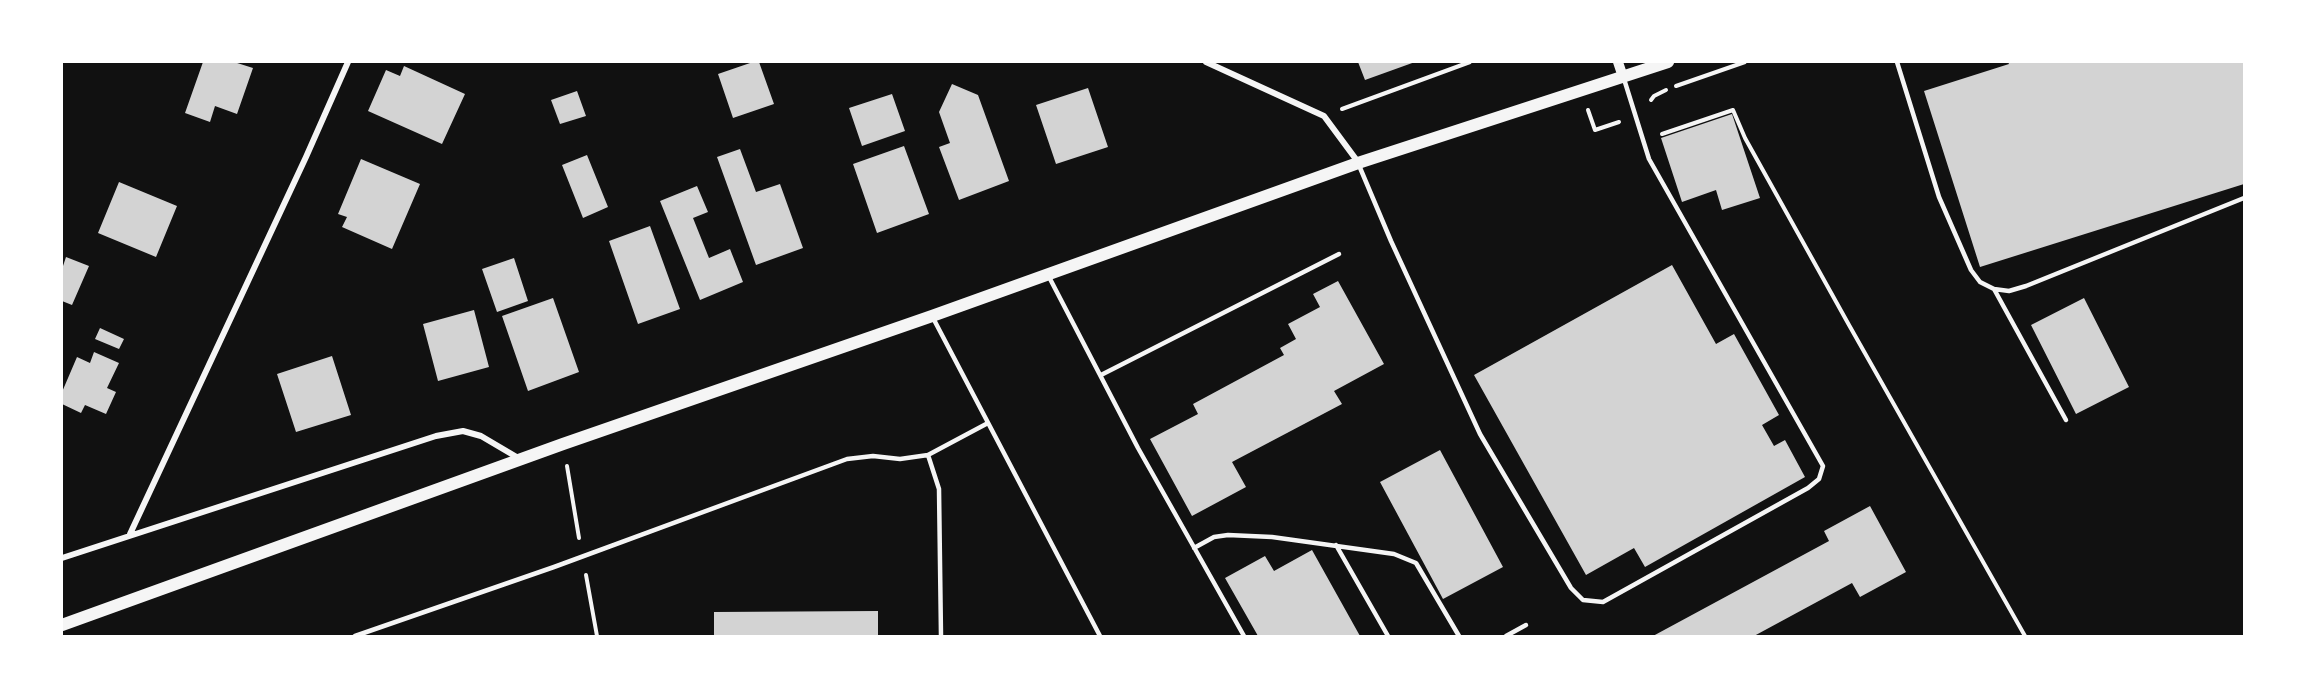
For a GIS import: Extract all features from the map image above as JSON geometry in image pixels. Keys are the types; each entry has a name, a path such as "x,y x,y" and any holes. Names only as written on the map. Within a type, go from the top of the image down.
{"main road":[{"path":"62,625 1358,163 1668,62"}],"street":[{"path":"129,534 306,157 348,62"},
{"path":"1206,62 1324,116 1358,163"},
{"path":"1618,62 1623,76"},
{"path":"62,558 129,534 436,436 463,431 481,436 522,460"}],"lane":[{"path":"1897,62 1939,197 1971,270 1980,282 1994,289 2009,291 2026,286 2244,198"},
{"path":"1358,163 1391,241 1480,434 1570,588 1583,600 1603,602 1808,488 1819,479 1823,466 1649,159 1623,76"},
{"path":"1101,375 1339,254"},
{"path":"1048,275 1194,548 1244,636"},
{"path":"1994,289 2067,420"},
{"path":"932,316 1100,636"},
{"path":"355,636 603,550 847,459 873,456 900,459 928,455 988,423"},
{"path":"928,455 939,489 941,636"},
{"path":"1194,548 1214,537 1228,535 1272,537 1394,554 1416,563 1459,636"},
{"path":"1336,545 1388,636"},
{"path":"1506,636 1526,625"}],"path":[{"path":"1324,116 1470,62"},
{"path":"1745,62 1661,91 1654,96 1648,104 1647,112 1655,136 1733,110 1745,138 1843,315 2025,636"},
{"path":"1581,90 1595,130 1647,112"}],"building":[{"path":"203,62 234,62 253,68 237,114 215,106 210,122 185,113"},
{"path":"759,62 774,104 733,118 718,74"},
{"path":"1358,62 1415,62 1365,80"},
{"path":"2008,62 2244,62 2244,184 1980,267 1924,91 2009,64"},
{"path":"404,66 465,94 442,144 368,111 386,70 400,76"},
{"path":"952,84 978,95 1009,181 959,200 939,147 950,143 939,112"},
{"path":"1088,88 1108,147 1056,164 1036,105"},
{"path":"577,91 586,116 560,124 551,100"},
{"path":"892,94 905,131 862,146 849,108"},
{"path":"1732,114 1760,198 1722,210 1716,190 1682,202 1661,138"},
{"path":"904,146 929,214 877,233 853,164"},
{"path":"740,149 756,192 780,184 803,248 756,265 717,157"},
{"path":"587,155 608,207 583,218 562,165"},
{"path":"361,159 420,184 392,249 342,227 347,217 338,214"},
{"path":"119,182 177,206 156,257 98,233"},
{"path":"697,186 708,212 693,218 709,258 730,249 743,282 700,300 660,201"},
{"path":"650,226 680,309 638,324 609,241"},
{"path":"66,257 89,266 72,305 62,301 62,269"},
{"path":"514,258 528,301 497,312 482,269"},
{"path":"1672,265 1716,344 1734,334 1779,415 1762,425 1774,446 1785,440 1805,477 1645,567 1634,548 1586,575 1474,375"},
{"path":"1338,281 1384,364 1334,391 1342,404 1232,462 1246,487 1192,516 1150,439 1198,414 1193,404 1284,355 1280,348 1296,339 1288,324 1320,307 1313,294"},
{"path":"553,298 579,372 528,391 502,316"},
{"path":"2084,298 2129,387 2076,414 2031,325"},
{"path":"474,310 489,367 438,381 423,324"},
{"path":"100,328 124,339 119,349 95,339"},
{"path":"94,352 119,363 107,388 116,392 106,414 85,405 81,413 62,404 62,392 77,357 90,363"},
{"path":"332,356 351,415 296,432 277,374"},
{"path":"1440,450 1503,567 1443,599 1380,482"},
{"path":"1870,506 1906,572 1860,597 1852,583 1754,636 1653,636 1829,541 1824,531"},
{"path":"1312,550 1360,636 1258,636 1225,578 1265,556 1274,571"},
{"path":"878,611 878,636 714,636 714,612"}]}
